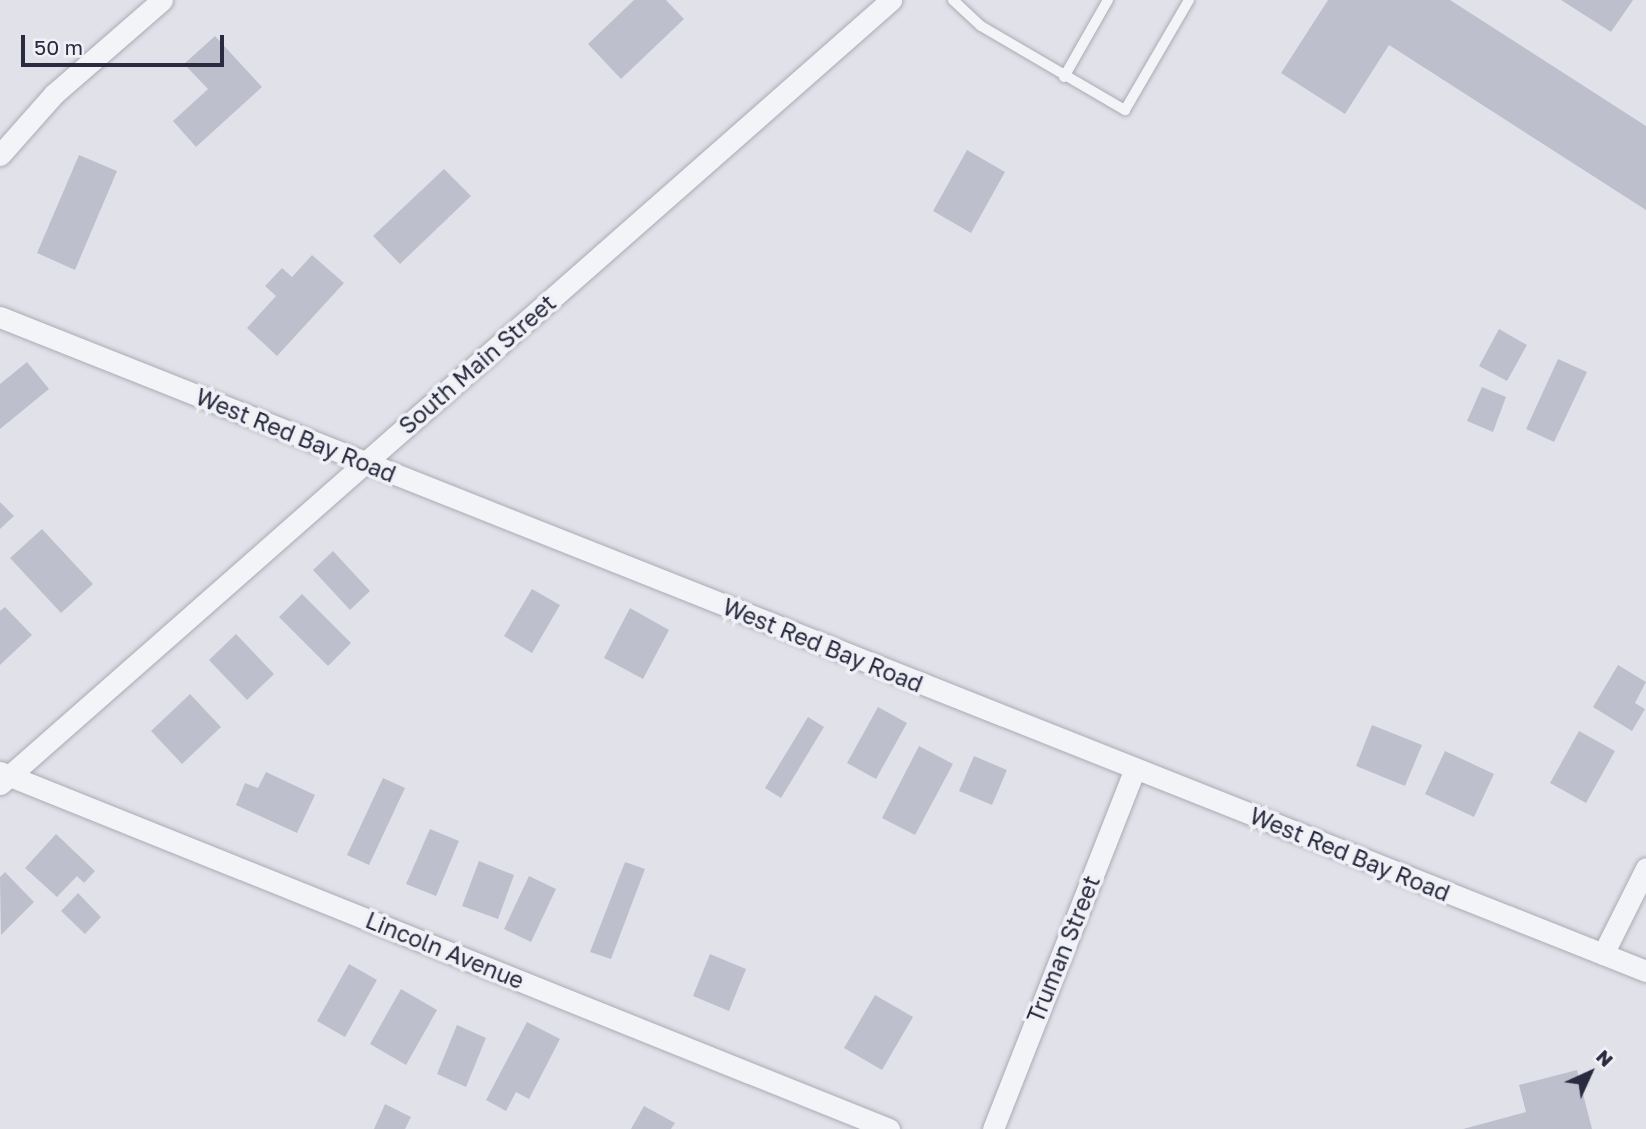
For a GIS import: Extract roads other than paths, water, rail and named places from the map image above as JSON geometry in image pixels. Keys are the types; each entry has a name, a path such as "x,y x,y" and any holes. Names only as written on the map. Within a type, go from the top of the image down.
{"street":[{"path":"0,155 54,94 162,0"},
{"name":"South Main Street","path":"3,777 891,0"},
{"name":"West Red Bay Road","path":"0,317 1646,971"},
{"name":"Truman Street","path":"993,1129 1135,769"},
{"name":"Lincoln Avenue","path":"3,777 889,1129"},
{"path":"1603,954 1646,868"}],"lane":[{"path":"953,0 981,26 1064,77 1125,110 1189,0"},
{"path":"1064,77 1108,0"}]}
